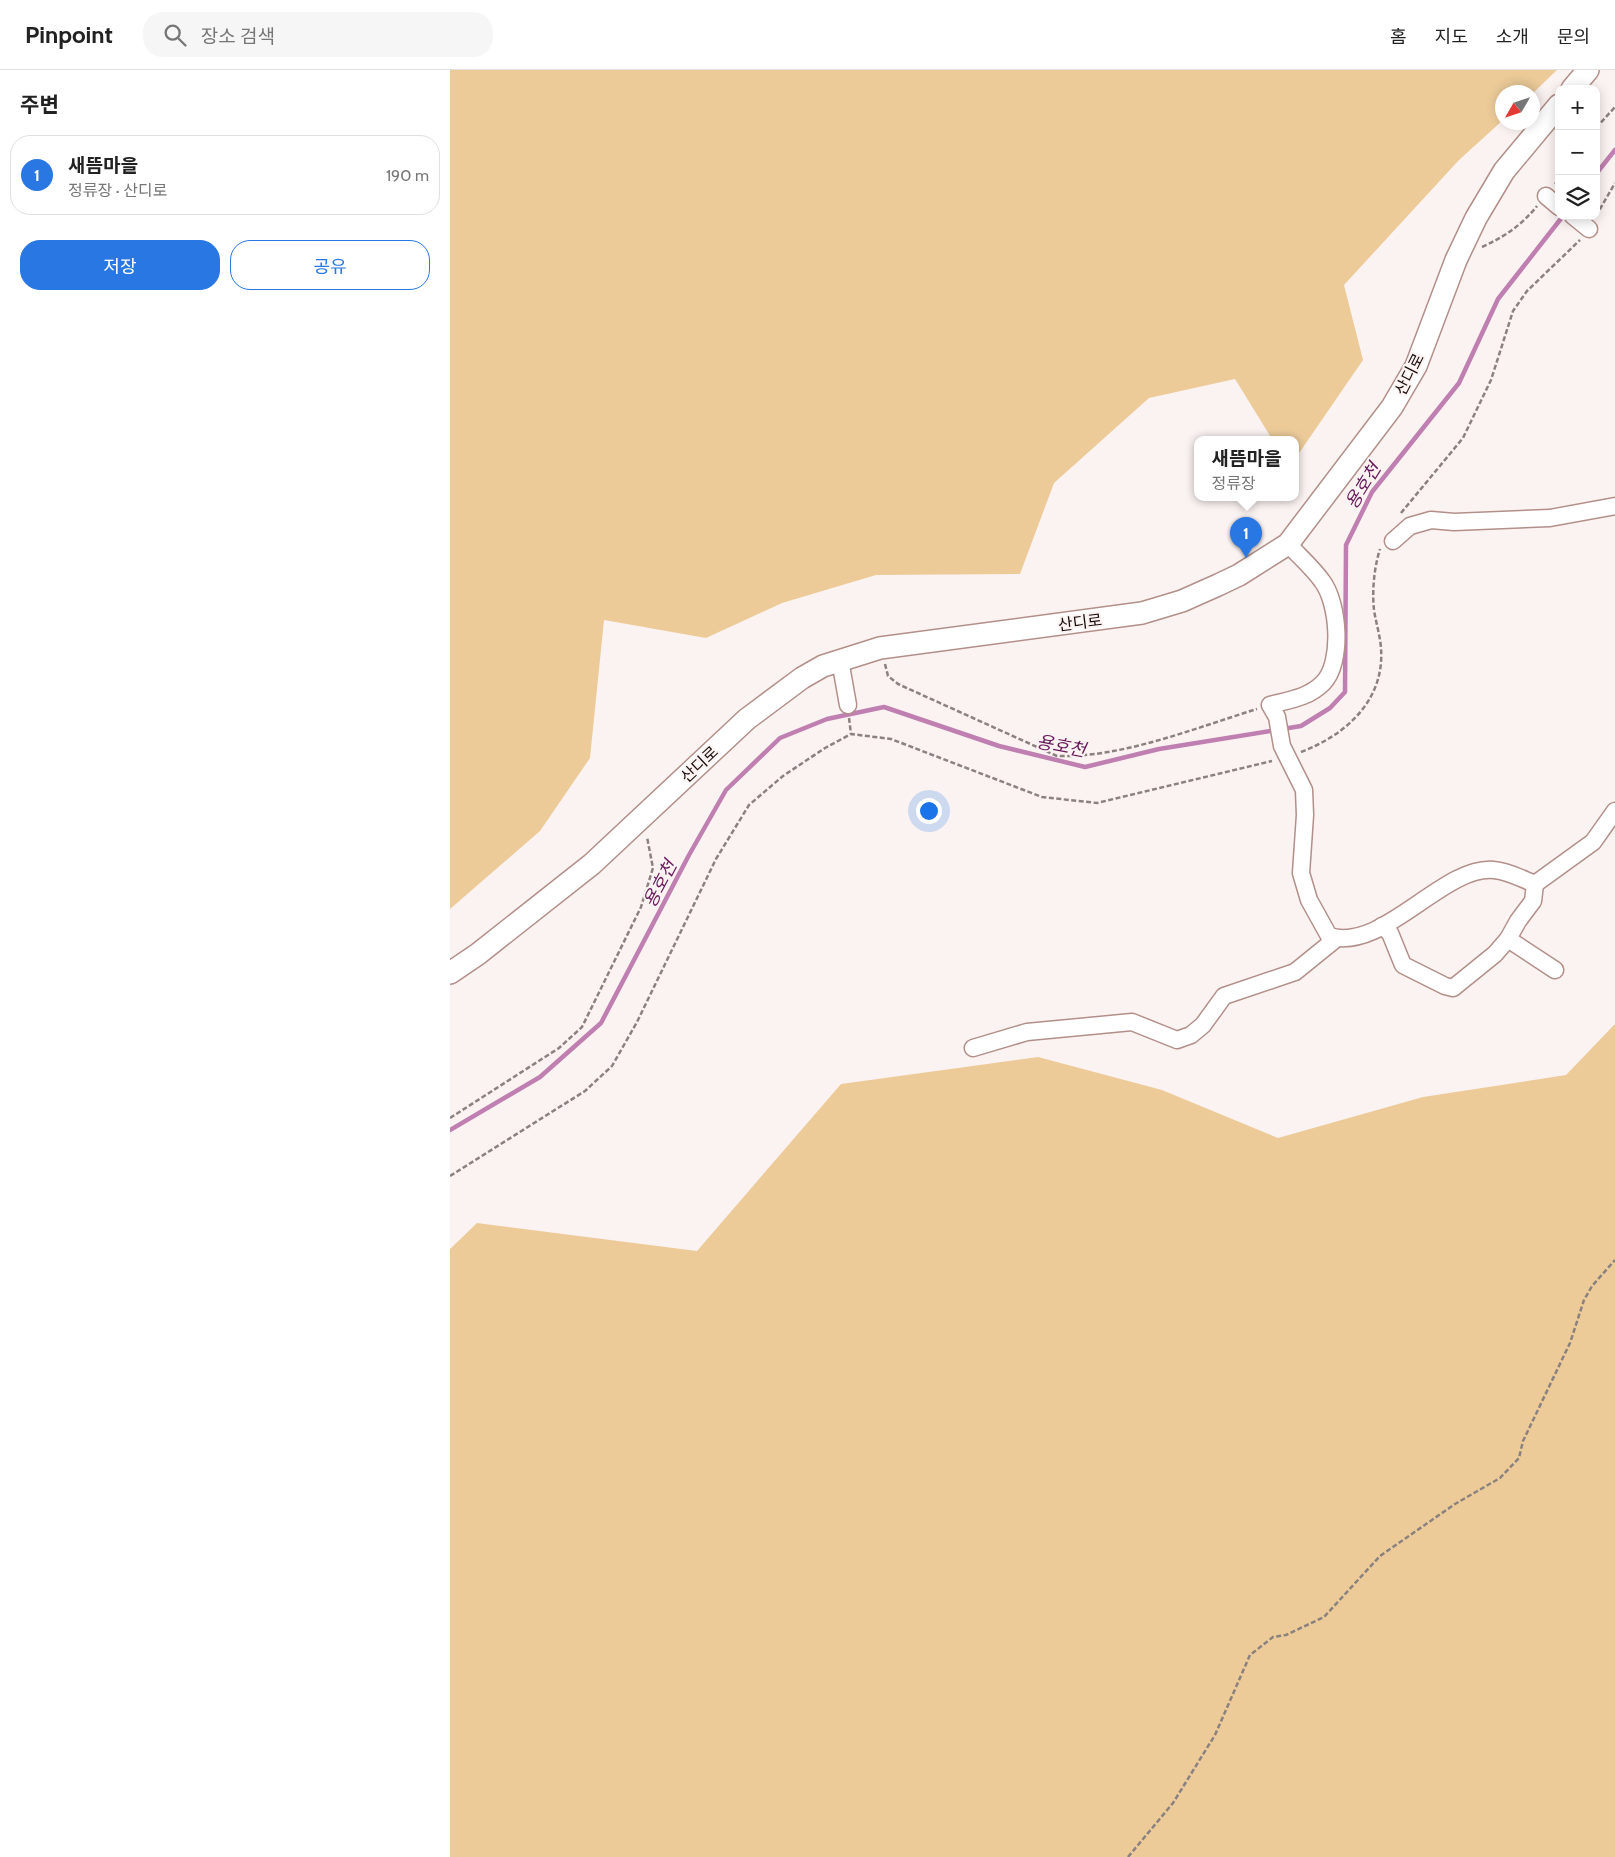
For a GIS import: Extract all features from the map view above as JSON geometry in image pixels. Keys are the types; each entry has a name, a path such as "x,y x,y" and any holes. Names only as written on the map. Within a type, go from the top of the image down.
{"street":[{"path":"1575,85 1588,70"},
{"name":"산디로","path":"450,973 478,954 592,864 753,714 802,678 823,666 880,648 1142,613 1182,601 1225,582 1288,544 1392,407 1416,366 1456,260 1476,218 1504,171 1555,110"},
{"path":"1388,541 1410,526 1431,520 1454,522 1550,518 1615,506"},
{"path":"1288,544 1323,581 1334,605 1337,625 1334,659 1324,682 1304,697 1273,711 1285,751 1304,790 1305,815 1301,874 1309,900 1329,936 1338,938 1361,934 1382,926 1452,883 1474,873 1494,870 1534,884"},
{"path":"840,660 848,705"},
{"path":"1534,884 1593,842 1615,811"},
{"path":"1382,926 1390,933 1403,965 1445,986 1453,988 1495,954 1508,939 1518,921 1533,901 1534,884"},
{"path":"973,1048 1027,1032 1132,1022 1177,1040 1192,1034 1203,1025 1224,996 1295,972 1338,938"},
{"path":"1508,939 1555,970"}],"path":[{"path":"1600,124 1615,107"},
{"path":"1600,209 1615,183"},
{"path":"1456,260 1503,237 1552,202"},
{"path":"1397,519 1462,438 1491,380 1513,311 1527,291 1572,250 1594,220"},
{"path":"450,1176 585,1091 612,1066 637,1022 716,859 749,806 783,776 825,748 851,734 891,739 1042,797 1096,803 1285,751 1313,747 1345,728 1365,707 1379,682 1381,649 1374,609 1376,563 1388,541"},
{"path":"880,648 888,676 898,684 1057,756 1082,757 1116,751 1273,711"},
{"path":"850,726 851,734"},
{"path":"450,1118 560,1048 582,1027 641,906 653,868 643,816"},
{"path":"1128,1857 1173,1803 1215,1735 1250,1655 1273,1637 1286,1635 1324,1617 1380,1556 1455,1504 1500,1478 1519,1458 1523,1441 1570,1343 1584,1300 1592,1286 1615,1260"}],"shaded area":[{"path":"450,70 1557,70 1540,86 1495,85 1495,127 1459,160 1344,285 1363,360 1299,453 1299,436 1270,436 1235,379 1149,398 1054,483 1020,574 876,575 782,603 706,638 604,620 590,758 540,831 450,909"},
{"path":"1615,1024 1615,1857 450,1857 450,1249 477,1223 697,1251 841,1084 1038,1057 1162,1090 1278,1138 1423,1097 1566,1075"}],"waterway":[{"name":"용호천","path":"1600,169 1615,150"},
{"name":"용호천","path":"450,1130 540,1077 601,1023 689,855 726,790 780,738 827,719 884,707 999,746 1085,767 1159,749 1301,726 1330,708 1345,692 1346,545 1372,492 1459,383 1498,299 1560,220"}],"place":[{"name":"새뜸마을","path":"1246,558"}]}
